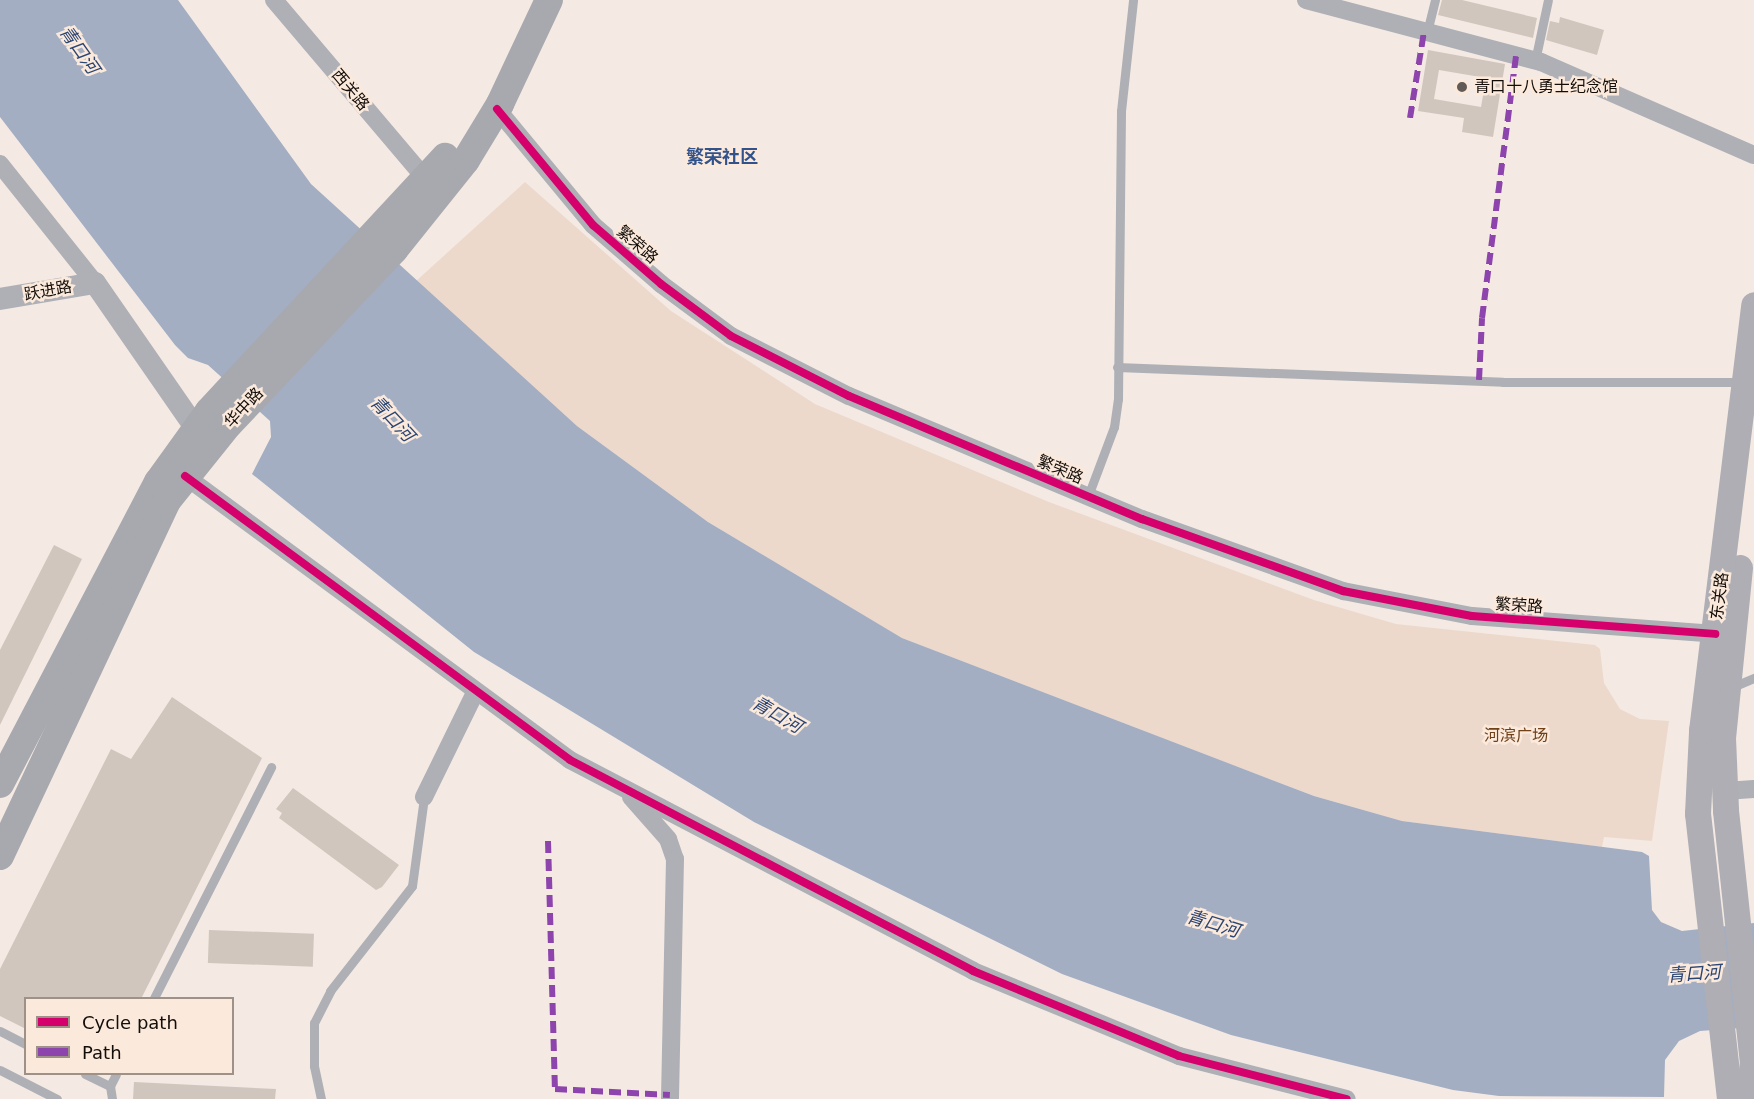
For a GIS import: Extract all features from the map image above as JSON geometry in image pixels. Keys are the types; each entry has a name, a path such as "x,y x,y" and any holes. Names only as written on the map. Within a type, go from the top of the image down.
{"main road":[{"name":"华中路","path":"386,242 426,179 452,150 484,96 529,0"},
{"name":"华中路","path":"0,784 148,496 211,421 466,160 497,109 549,0"},
{"name":"东关路","path":"1731,1099 1721,1031 1698,814 1715,634 1754,305"},
{"name":"华中路","path":"0,856 167,501 185,476 211,421"},
{"name":"东关路","path":"1749,1099 1749,1028 1725,791 1728,689 1754,439"}],"street":[{"name":"西关路","path":"274,0 426,179"},
{"path":"1306,0 1535,61 1754,155"},
{"name":"繁荣路","path":"497,109 593,225 731,336 849,396 1088,496 1299,578 1394,603 1472,616 1715,634"},
{"path":"0,164 95,283 211,421"},
{"name":"跃进路","path":"0,299 95,283"},
{"path":"185,476 555,751 622,787 949,959 1024,993 1179,1056 1347,1099"},
{"path":"424,797 476,693"},
{"path":"622,787 668,838 675,859 670,1099"},
{"path":"1725,791 1754,789"}],"lane":[{"path":"1088,496 1114,427 1118,367 1120,111 1133,0"},
{"path":"1427,33 1434,0"},
{"path":"1535,61 1548,0"},
{"path":"1118,367 1503,382 1745,382"},
{"path":"1728,689 1754,678"},
{"path":"155,997 271,767"},
{"path":"321,1099 314,1066 314,1023 330,991 412,886 424,797"},
{"path":"0,1031 24,1043"},
{"path":"0,1070 57,1099"},
{"path":"88,1075 110,1086"},
{"path":"112,1099 110,1086 116,1075"}],"green space":[{"name":"河滨广场","path":"525,182 671,311 815,404 1049,502 1314,600 1396,624 1595,645 1600,649 1604,683 1620,709 1640,719 1669,721 1652,841 1604,837 1602,847 1402,821 1314,796 902,638 708,522 577,426 415,282"}],"water":[{"name":"青口河","path":"0,0 178,0 311,184 577,426 708,522 902,638 1314,796 1402,821 1642,852 1649,856 1652,910 1661,922 1682,931 1754,923 1754,1027 1700,1031 1679,1041 1665,1060 1664,1097 1499,1096 1453,1090 1231,1035 1062,974 754,822 474,652 252,474 271,437 270,421 208,365 188,358 175,345 0,117"}],"building":[{"path":"1442,0 1462,0 1537,18 1533,38 1438,15"},
{"path":"1560,17 1604,30 1597,55 1546,40 1550,21 1559,23"},
{"path":"1428,50 1505,64 1493,137 1462,132 1464,118 1418,111","holes":["1439,70 1486,78 1481,107 1434,99"]},
{"path":"54,545 82,559 0,725 0,650"},
{"path":"172,697 262,758 142,997 24,997 24,1028 0,1016 0,969 111,749 131,759"},
{"path":"293,788 399,865 382,887 376,890 279,818 282,813 276,809"},
{"path":"209,930 314,934 313,967 208,963"},
{"path":"134,1082 276,1089 275,1099 133,1099"}],"marked path":[{"path":"1410,118 1424,32"},
{"path":"1479,380 1482,318 1516,56"},
{"path":"548,841 555,1089 670,1095"}],"cycle path":[{"path":"497,109 593,225 661,284 731,336 849,396 1142,519 1343,591 1472,616 1715,634"},
{"path":"185,476 570,760 973,971 1179,1056 1347,1099"}],"place":[{"name":"青口十八勇士纪念馆","path":"1462,87"}],"district":[{"name":"繁荣社区","path":"722,157"}]}
